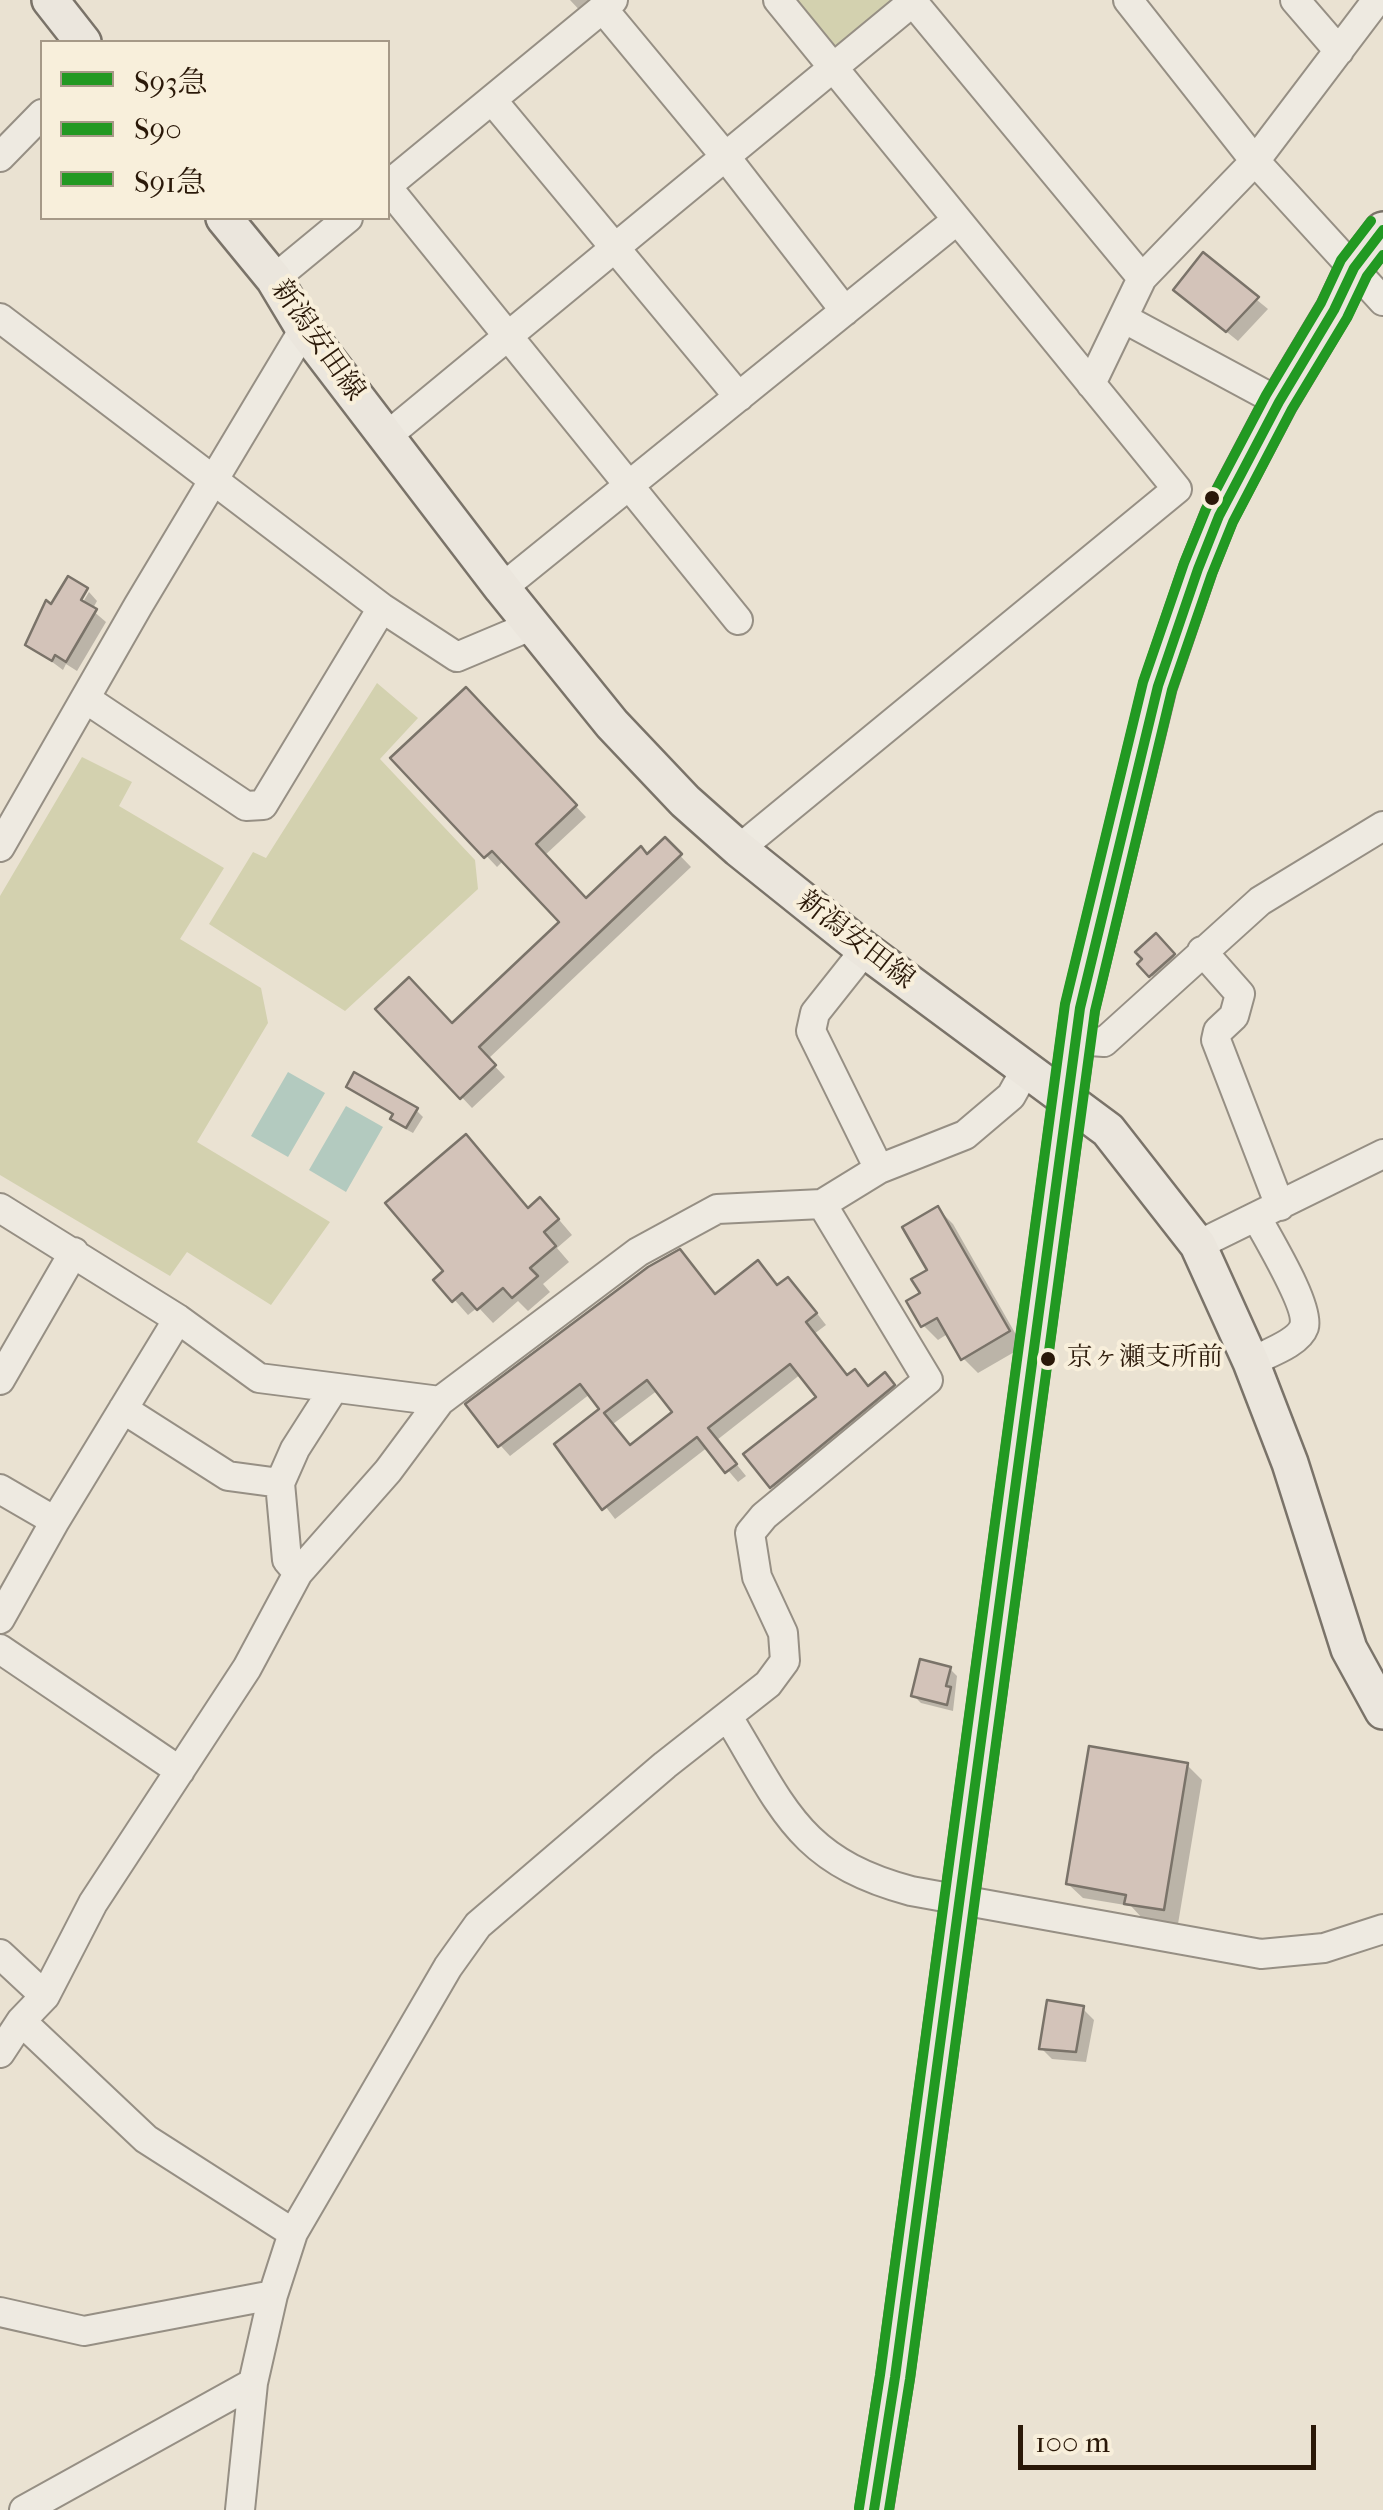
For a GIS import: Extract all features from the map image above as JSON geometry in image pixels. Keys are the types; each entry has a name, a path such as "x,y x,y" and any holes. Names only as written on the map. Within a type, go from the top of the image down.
{"main road":[{"path":"50,0 81,40"},
{"name":"新潟安田線","path":"226,220 274,278 304,329 502,588 612,724 739,850 865,950 1108,1130 1198,1245 1251,1362 1290,1463 1350,1650 1383,1711"},
{"path":"874,2510 1080,1008 1116,847 1175,630 1219,516 1354,268 1383,230"}],"street":[{"path":"739,850 1178,489 778,0"},
{"path":"1128,0 1255,160 1383,301"},
{"path":"1295,0 1339,51"},
{"path":"1091,384 1142,278 1255,160 1377,0"},
{"path":"386,436 914,1 1142,278"},
{"path":"390,185 608,4 845,311"},
{"path":"492,100 739,397"},
{"path":"0,157 40,116"},
{"path":"390,190 738,620"},
{"path":"274,278 346,220"},
{"path":"502,588 958,220"},
{"path":"0,318 382,608 457,657 534,625"},
{"path":"1123,318 1279,402"},
{"path":"0,846 304,329"},
{"path":"86,699 246,806 263,806 382,608"},
{"path":"1076,1040 1104,1042 1260,901 1383,826"},
{"path":"865,950 815,1013 812,1031 879,1169"},
{"path":"1202,951 1240,994 1234,1016 1218,1030 1216,1040 1268,1212 1304,1310 1304,1328 1296,1338 1251,1362"},
{"path":"0,2053 21,2021 45,1996 93,1903 247,1668 298,1573 388,1470 440,1401 638,1252 717,1209 822,1204 879,1169 964,1135 1011,1096 1025,1071"},
{"path":"1198,1245 1383,1154"},
{"path":"240,2510 253,2383 273,2296 293,2233 448,1967 478,1925 665,1765 768,1684 785,1661 783,1633 757,1577 750,1533 764,1516 928,1380 822,1204"},
{"path":"0,1208 178,1319 258,1378 440,1401"},
{"path":"4,1366 74,1252"},
{"path":"0,1619 54,1521 178,1319"},
{"path":"298,1573 287,1560 280,1483 295,1449 334,1388"},
{"path":"124,1409 228,1476 280,1483"},
{"path":"0,1489 54,1521"},
{"path":"0,1649 180,1770"},
{"path":"728,1718 803,1834 824,1854 878,1882 1261,1954 1324,1948 1381,1934"},
{"path":"0,1954 45,1996"},
{"path":"21,2021 146,2139 293,2233"},
{"path":"0,2312 84,2331 273,2296"},
{"path":"24,2510 253,2383"}],"shaded area":[{"path":"796,0 901,0 839,51"},
{"path":"377,683 418,718 380,759 475,860 478,889 345,1011 209,924 253,852 266,858"},
{"path":"82,757 132,782 119,806 224,868 180,939 261,988 268,1023 197,1142 330,1222 271,1305 187,1252 170,1276 0,1175 0,896"},
{"path":"288,1072 325,1093 288,1157 251,1136"},
{"path":"346,1106 383,1127 346,1192 309,1170"}],"building":[{"path":"1203,252 1259,297 1226,332 1173,290"},
{"path":"68,576 88,588 81,600 97,609 66,662 55,655 52,661 25,645 46,600 51,604"},
{"path":"466,687 577,805 536,844 586,898 641,846 647,854 665,837 682,854 479,1047 496,1065 460,1099 375,1009 409,977 452,1023 559,922 492,851 484,858 390,758"},
{"path":"1156,933 1175,954 1149,977 1137,964 1142,959 1135,952"},
{"path":"354,1072 418,1108 406,1128 390,1119 393,1114 346,1087"},
{"path":"466,1134 528,1208 540,1197 559,1219 544,1232 556,1246 530,1268 538,1276 512,1298 503,1288 477,1310 462,1293 452,1302 433,1280 443,1271 385,1203"},
{"path":"938,1206 1010,1331 961,1360 937,1318 921,1327 906,1301 920,1293 911,1279 927,1270 902,1227"},
{"path":"680,1249 715,1294 758,1260 777,1285 788,1277 817,1313 806,1322 847,1375 855,1369 868,1386 885,1372 895,1385 770,1488 743,1454 816,1397 790,1364 708,1428 737,1464 725,1473 697,1437 602,1510 554,1444 599,1409 580,1384 498,1447 465,1404 648,1267","holes":["647,1380 672,1412 630,1445 604,1413"]},
{"path":"920,1659 951,1667 947,1705 911,1696"},
{"path":"1089,1746 1188,1763 1164,1910 1124,1904 1126,1895 1066,1884"},
{"path":"1047,2000 1084,2006 1076,2052 1039,2049"}],"transit line":[{"name":"S91急","path":"859,2508 1065,1004 1143,682 1184,563 1206,509 1266,395 1321,303 1341,260 1371,221"},
{"name":"S93急","path":"874,2510 1080,1008 1158,686 1198,569 1219,516 1279,402 1334,310 1354,268 1383,230"},
{"name":"S90","path":"889,2510 1095,1011 1172,690 1212,574 1233,522 1292,409 1347,318 1367,276 1383,255"}],"place":[{"name":"京ヶ瀬支所前","path":"1048,1359"}]}
